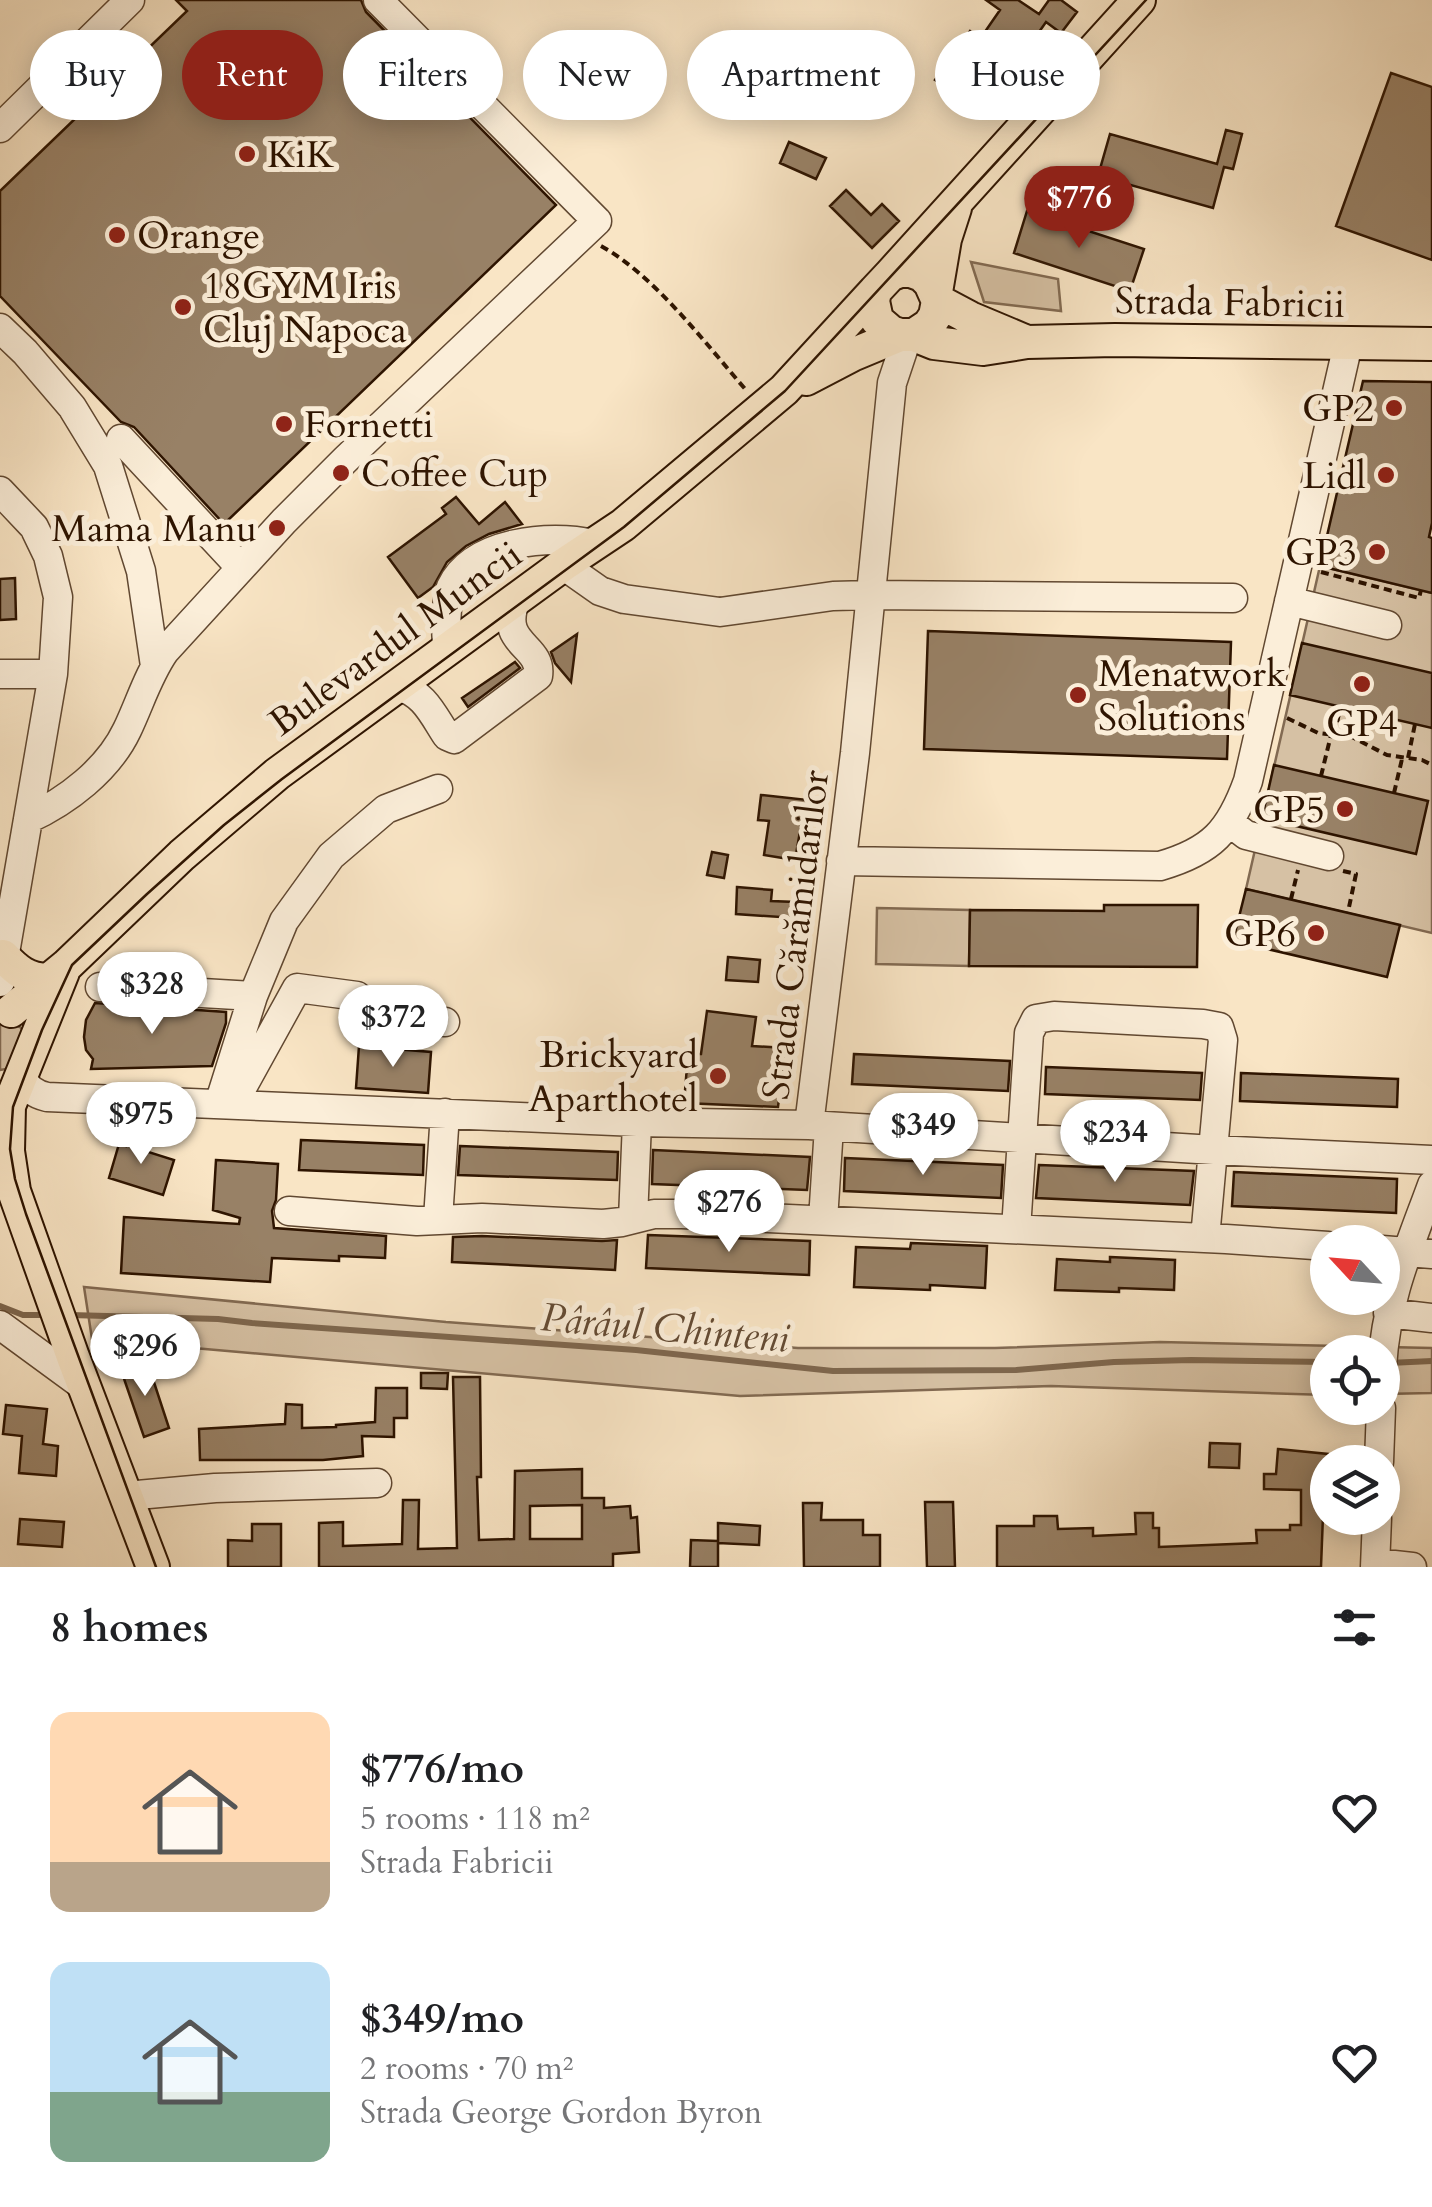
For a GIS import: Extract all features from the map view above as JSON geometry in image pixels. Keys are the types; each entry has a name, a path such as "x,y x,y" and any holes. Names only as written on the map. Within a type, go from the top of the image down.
{"main road":[{"name":"Bulevardul Muncii","path":"4,990 56,973 182,855 278,774 623,525 773,399 1139,0"},
{"name":"Bulevardul Muncii","path":"937,297 944,239 959,199"},
{"path":"900,271 922,275 937,297 935,316 929,325 907,335 883,327 877,320 873,301 883,283 900,271"},
{"name":"Strada Fabricii","path":"937,297 970,318 1028,342"},
{"name":"Bulevardul Muncii","path":"773,399 852,355 907,335"},
{"name":"Strada Fabricii","path":"907,335 934,343 983,348 1028,342 1116,340 1432,344"},
{"path":"39,1028 4,990 16,970 28,977 56,973"},
{"name":"Bulevardul Muncii","path":"7,1094 39,1028 56,973"},
{"path":"7,1094 14,1191 153,1567"}],"street":[{"path":"0,128 130,0"},
{"path":"28,819 67,797 103,764 120,743 165,650 241,568 346,459 597,221 378,0"},
{"path":"0,328 72,406 108,466 141,571 154,666"},
{"name":"Strada Cărămidarilor","path":"823,1220 819,1126 841,861 892,383 907,335"},
{"path":"841,861 1160,866 1188,858 1206,846 1229,822 1248,781 1348,344"},
{"path":"121,439 241,568"},
{"path":"0,492 34,527 48,556 58,597 53,674 4,990"},
{"path":"448,649 449,590 477,558 532,541 593,544"},
{"path":"563,565 600,591 624,599 720,612 871,594 1233,598"},
{"path":"397,686 421,696 454,740 538,676 538,663 510,626 516,599"},
{"path":"1289,602 1387,625"},
{"path":"0,674 53,674"},
{"path":"226,1104 253,996 284,921 331,856 386,809 438,789"},
{"path":"1229,822 1246,835 1330,856"},
{"path":"100,987 253,996"},
{"path":"226,1104 296,988 358,996 385,1017 445,1022"},
{"path":"1016,1229 1029,1033 1036,1019 1054,1016 1220,1027 1223,1040 1206,1238"},
{"path":"7,1094 31,1090 47,1097 819,1126 1432,1160"},
{"path":"438,1219 445,1113"},
{"path":"633,1219 637,1122"},
{"path":"1385,1335 1407,1252 1432,1185"},
{"path":"289,1211 417,1221 482,1218 603,1224 654,1214 1310,1245"},
{"path":"1386,1325 1432,1318"},
{"path":"0,1325 80,1372"},
{"path":"126,1496 215,1488 377,1483"},
{"path":"1376,1535 1375,1565 1412,1567"}],"path":[{"path":"582,235 635,269 691,326 773,399"},
{"path":"1297,566 1419,598 1421,590"},
{"path":"1321,776 1340,707"},
{"path":"1264,710 1318,734 1352,737 1386,755 1432,765"},
{"path":"1394,793 1416,724"}],"shaded area":[{"path":"971,262 1058,279 1061,311 984,302"},
{"path":"1320,566 1432,593 1432,933 1246,889"},
{"path":"877,908 970,910 969,966 876,964"},
{"path":"9,1022 26,1034 12,1068 0,1070 0,1024"},
{"path":"84,1287 446,1322 798,1348 995,1348 1160,1342 1310,1345 1310,1394 1051,1386 740,1396 92,1339"},
{"path":"1400,1347 1432,1348 1432,1393 1400,1394"}],"building":[{"path":"176,0 361,0 366,12 384,30 343,30 343,120 472,120 556,205 224,524 134,427 121,422 0,296 0,191 74,120 162,120 162,35 187,11"},
{"path":"986,0 1018,0 1039,14 1049,0 1061,0 1077,12 1063,30 1046,22 1040,30 986,30 1000,10"},
{"path":"1391,73 1432,87 1432,260 1336,226"},
{"path":"1226,130 1242,134 1233,169 1224,167 1213,208 1098,176 1110,134 1217,164"},
{"path":"789,142 826,158 816,179 780,163"},
{"path":"846,190 871,215 882,204 899,221 872,248 830,206"},
{"path":"1027,211 1144,249 1130,291 1014,253"},
{"path":"1363,381 1432,382 1432,593 1320,566"},
{"path":"456,497 479,524 505,502 522,524 466,546 447,562 433,587 418,598 388,557 446,514 442,508"},
{"path":"15,578 16,619 0,620 0,579"},
{"name":"Menatwork Solutions","path":"928,631 1231,642 1227,759 924,749"},
{"path":"577,634 571,682 551,652"},
{"name":"GP4","path":"1302,643 1432,673 1432,728 1290,695"},
{"path":"515,662 520,668 468,707 462,698"},
{"name":"GP5","path":"1274,765 1428,801 1416,854 1262,818"},
{"path":"761,795 808,800 795,860 764,855 769,821 758,820"},
{"path":"712,852 728,855 724,878 707,875"},
{"path":"737,887 772,890 771,901 796,902 795,918 736,914"},
{"name":"GP6","path":"1246,889 1400,925 1387,977 1233,941"},
{"path":"1104,905 1198,905 1197,967 969,966 970,910 1104,911"},
{"path":"728,957 760,960 758,982 726,980"},
{"path":"95,1003 226,1012 212,1066 91,1069 93,1059 86,1050 84,1037 86,1020"},
{"path":"707,1011 756,1017 752,1046 785,1048 778,1107 684,1103 688,1054 701,1054"},
{"path":"359,1046 431,1052 428,1093 356,1088"},
{"path":"854,1054 1010,1061 1008,1091 852,1084"},
{"path":"1046,1067 1202,1073 1200,1100 1045,1094"},
{"path":"1241,1073 1398,1079 1397,1107 1240,1101"},
{"path":"129,1137 147,1143 145,1151 174,1160 163,1195 109,1178 119,1144 126,1146"},
{"path":"301,1140 424,1145 423,1175 299,1170"},
{"path":"460,1146 618,1152 617,1180 458,1175"},
{"path":"653,1150 810,1157 807,1190 652,1184"},
{"path":"845,1158 1003,1165 1001,1198 844,1191"},
{"path":"216,1160 278,1164 272,1211 274,1228 386,1236 385,1258 272,1258 270,1282 121,1273 124,1217 239,1224 240,1218 213,1210"},
{"path":"1039,1165 1194,1171 1190,1205 1036,1198"},
{"path":"1234,1172 1397,1179 1396,1213 1232,1206"},
{"path":"648,1235 810,1241 809,1275 646,1268"},
{"path":"453,1237 617,1240 615,1270 452,1262"},
{"path":"911,1243 987,1246 985,1288 854,1287 856,1247 910,1249"},
{"path":"1110,1257 1175,1260 1174,1290 1055,1290 1057,1259 1110,1262"},
{"path":"147,1361 169,1428 144,1437 121,1370"},
{"path":"421,1373 448,1373 447,1389 421,1388"},
{"path":"453,1377 480,1377 479,1540 514,1539 515,1471 582,1469 582,1498 604,1498 604,1508 630,1506 631,1518 637,1517 639,1552 613,1554 613,1567 319,1567 319,1523 343,1522 343,1546 402,1544 403,1500 419,1500 418,1549 457,1548","holes":["582,1505 582,1539 530,1539 530,1506"]},
{"path":"376,1388 407,1388 407,1418 394,1418 394,1437 362,1436 363,1456 323,1460 200,1460 199,1429 285,1424 286,1404 302,1405 302,1428 375,1422"},
{"path":"6,1405 47,1409 43,1444 58,1446 56,1476 19,1473 22,1436 3,1434"},
{"path":"1210,1443 1240,1444 1239,1468 1209,1467"},
{"path":"1278,1449 1310,1452 1310,1535 1322,1535 1321,1567 997,1567 997,1526 1034,1526 1034,1516 1057,1516 1058,1529 1093,1528 1093,1536 1136,1534 1135,1513 1153,1513 1153,1528 1159,1528 1159,1547 1257,1543 1256,1530 1290,1530 1290,1525 1301,1525 1301,1490 1264,1489 1264,1474 1276,1474"},
{"path":"925,1502 953,1502 955,1567 927,1567"},
{"path":"803,1503 822,1503 821,1520 863,1520 863,1535 880,1535 880,1567 804,1567"},
{"path":"20,1519 64,1522 62,1547 18,1544"},
{"path":"718,1523 760,1526 759,1545 718,1543 718,1567 690,1567 691,1540 718,1541"},
{"path":"252,1524 281,1524 281,1567 228,1567 228,1540 252,1541"}],"waterway":[{"name":"Pârâul Chinteni","path":"0,1306 23,1315 47,1315"},
{"name":"Pârâul Chinteni","path":"70,1315 218,1319 636,1350 833,1371 1016,1370 1191,1360 1310,1362"},
{"name":"Pârâul Chinteni","path":"1400,1362 1432,1361"}],"tram line":[{"path":"156,1567 26,1214 10,1149 13,1107 72,965 224,825 624,527 785,391 1146,0"}],"place":[{"name":"KiK","path":"247,154"},
{"name":"Orange","path":"117,235"},
{"name":"18GYM Iris Cluj Napoca","path":"183,307"},
{"name":"GP2","path":"1394,408"},
{"name":"Fornetti","path":"284,424"},
{"name":"Coffee Cup","path":"341,473"},
{"name":"Lidl","path":"1386,475"},
{"name":"Mama Manu","path":"277,528"},
{"name":"GP3","path":"1377,552"},
{"name":"GP4","path":"1362,684"},
{"name":"Menatwork Solutions","path":"1078,695"},
{"name":"GP5","path":"1345,809"},
{"name":"GP6","path":"1316,933"},
{"name":"Brickyard Aparthotel","path":"718,1076"}]}
